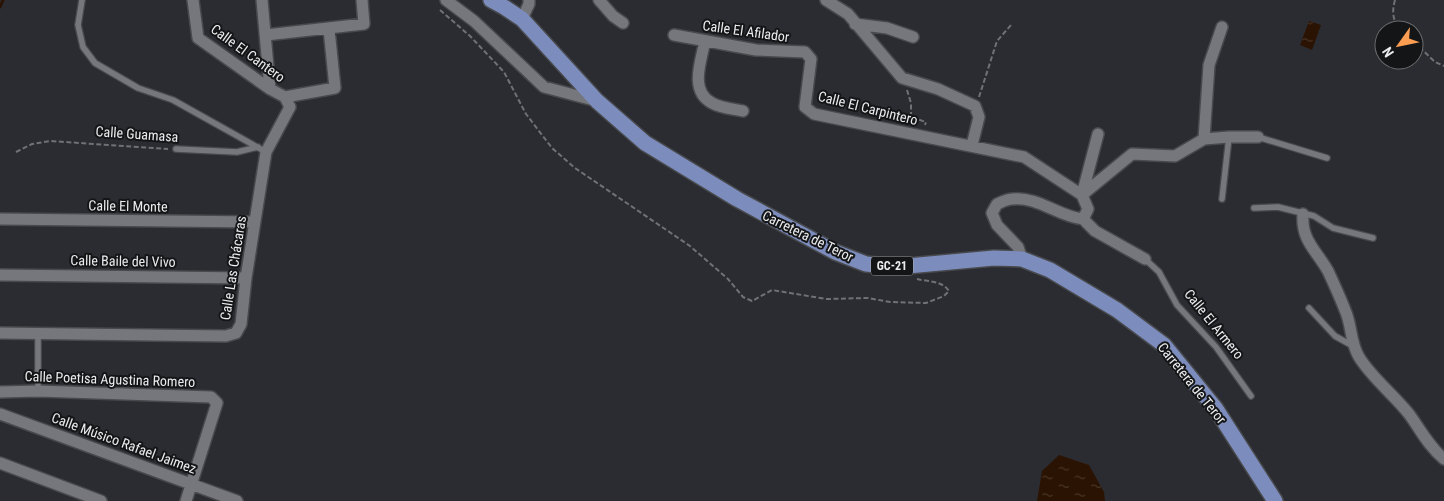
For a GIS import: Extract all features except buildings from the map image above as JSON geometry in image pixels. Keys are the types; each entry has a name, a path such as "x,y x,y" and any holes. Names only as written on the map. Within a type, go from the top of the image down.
{"main road":[{"name":"Carretera de Teror","path":"491,0 522,19 597,101 645,142 737,199 843,255 866,264 896,266 994,258 1022,259 1050,270 1117,310 1164,345 1216,409 1275,501"}],"street":[{"name":"Calle El Cantero","path":"193,0 198,38 270,89 285,97"},
{"path":"262,0 270,89"},
{"path":"266,35 364,24 362,0"},
{"path":"522,19 529,0"},
{"path":"599,0 613,16 623,23"},
{"path":"826,0 848,14 902,78 938,89 975,106 979,117 972,145 1024,157 1082,195 1088,209 1083,219 1074,218 1034,201 1012,198 997,204 992,213 997,225 1018,247 1022,259"},
{"path":"443,3 474,21 544,87 597,101"},
{"path":"855,24 887,28 914,37"},
{"path":"1204,140 1209,65 1222,27"},
{"path":"285,97 335,88 329,29"},
{"name":"Calle El Afilador","path":"674,35 756,50 805,52 811,59"},
{"path":"705,41 698,79 702,95 712,104 743,111"},
{"name":"Calle El Carpintero","path":"811,59 805,107 814,114 907,134 972,145"},
{"path":"544,87 561,85 573,75"},
{"name":"Calle Las Chácaras","path":"0,333 226,336 236,333 241,324 255,222 262,149 290,107 285,97"},
{"path":"1082,195 1098,134"},
{"path":"1082,195 1132,154 1175,156 1204,140 1229,137 1258,137"},
{"path":"1303,214 1302,226 1309,243 1328,271 1346,312 1353,346 1360,359 1409,415 1418,430 1444,459"},
{"name":"Calle El Monte","path":"0,219 255,222"},
{"name":"Calle El Armero","path":"1083,219 1095,231 1145,259"},
{"name":"Calle Baile del Vivo","path":"0,275 246,278"},
{"name":"Calle Poetisa Agustina Romero","path":"0,392 38,391 211,397 217,403 192,483"},
{"name":"Calle Músico Rafael Jaimez","path":"0,414 237,501"},
{"path":"0,463 101,501"},
{"path":"186,501 192,483"}],"lane":[{"path":"82,0 78,26 83,47 95,63 138,88 173,100 262,149"},
{"path":"1222,199 1229,137"},
{"path":"1258,137 1327,158"},
{"name":"Calle Guamasa","path":"176,149 237,152 262,149"},
{"path":"1254,208 1278,207 1314,216 1333,228 1373,238"},
{"name":"Calle El Armero","path":"1145,259 1159,272 1177,305 1216,347 1251,396"},
{"path":"1309,308 1335,336 1353,346"},
{"path":"38,334 38,391"}],"path":[{"path":"1395,0 1392,13 1395,20"},
{"path":"443,3 440,11 470,36 504,72 526,114 552,148 575,168 690,246 728,279 743,298 752,301 772,290 826,298 868,298 890,302 926,303 944,296 949,291 938,282 915,278"},
{"path":"975,106 997,41 1011,25"},
{"path":"1424,52 1435,62 1444,66"},
{"path":"902,78 911,103 911,117"},
{"name":"Calle Guamasa","path":"16,152 32,144 50,142 176,149"}],"water":[{"path":"1309,21 1321,25 1312,50 1300,45"},
{"path":"1059,455 1089,465 1104,492 1105,501 1037,501 1042,471"}],"waterway":[{"path":"0,7 3,0"}]}
